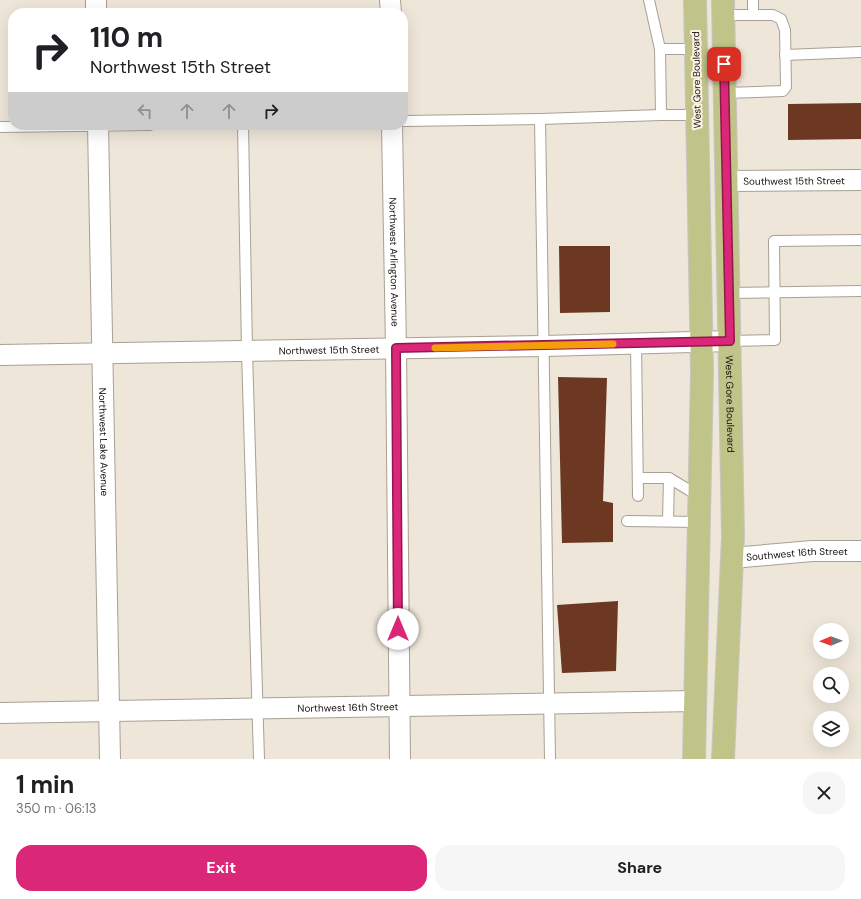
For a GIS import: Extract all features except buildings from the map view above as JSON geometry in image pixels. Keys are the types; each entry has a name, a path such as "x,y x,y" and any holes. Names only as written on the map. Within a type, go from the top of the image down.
{"main road":[{"name":"West Gore Boulevard","path":"694,0 701,342 694,759"},
{"name":"West Gore Boulevard","path":"723,8 733,536 723,759"}],"street":[{"name":"Northwest Lake Avenue","path":"98,130 110,759"},
{"name":"Northwest Arlington Avenue","path":"392,130 400,759"},
{"name":"Southwest 15th Street","path":"726,181 861,180"},
{"name":"Northwest 15th Street","path":"0,355 544,346 730,341"},
{"name":"Southwest 16th Street","path":"732,558 812,551 861,551"},
{"name":"Northwest 16th Street","path":"0,713 695,701"}],"lane":[{"path":"649,0 660,49 661,115"},
{"path":"753,0 753,14"},
{"path":"723,8 753,14 773,15 781,19 785,30 786,87 783,91 725,93"},
{"path":"660,49 695,49"},
{"path":"785,55 861,52"},
{"path":"408,121 697,115"},
{"path":"540,119 550,759"},
{"path":"243,130 247,351 259,709 259,759"},
{"path":"730,341 775,340 774,241 861,240"},
{"path":"729,293 861,291"},
{"path":"636,343 638,496"},
{"path":"638,478 669,478 699,496"},
{"path":"668,521 669,478"},
{"path":"627,521 698,522"}],"slow traffic":[{"path":"435,348 613,344"}],"route":[{"path":"398,629 396,348 730,341 724,64"}]}
